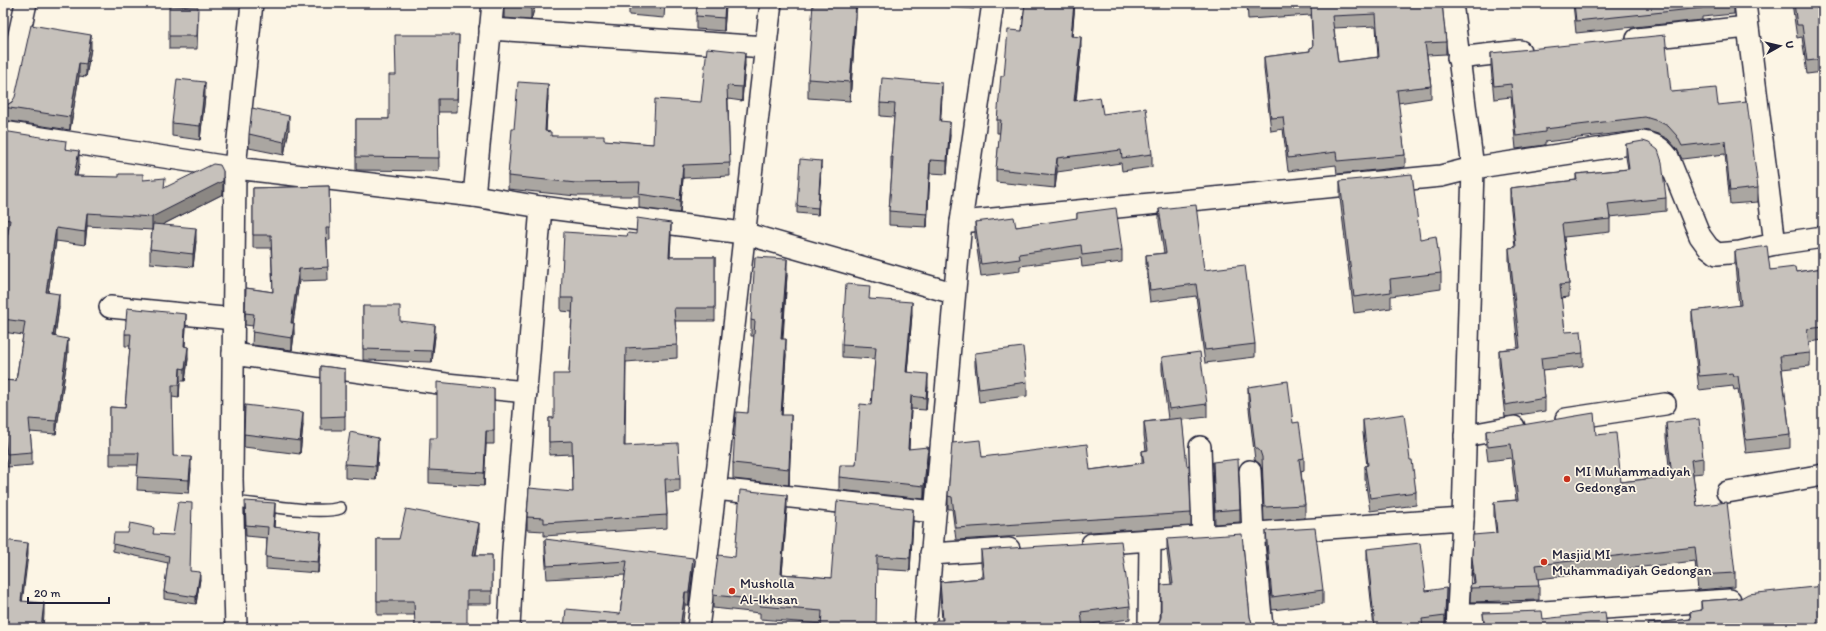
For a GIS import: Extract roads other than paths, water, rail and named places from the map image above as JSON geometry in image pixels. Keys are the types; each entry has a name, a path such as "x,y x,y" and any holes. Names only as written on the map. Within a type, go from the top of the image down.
{"street":[{"path":"3,106 26,3"},
{"path":"236,628 233,502 235,168 252,3"},
{"path":"474,196 493,3"},
{"path":"700,628 715,489 736,321 743,233 771,3"},
{"path":"925,628 953,293 961,222 994,3"},
{"path":"1452,3 1473,168 1458,621 1510,614 1740,599"},
{"path":"1745,3 1775,244"},
{"path":"1614,41 1747,27"},
{"path":"490,29 766,47"},
{"path":"1458,58 1536,50"},
{"path":"3,132 235,168 474,196 541,207 743,233 953,293"},
{"path":"961,222 1441,176 1473,168 1643,142 1654,144 1661,148 1668,157 1700,236 1712,251 1717,254 1740,252 1775,244 1823,237"},
{"path":"509,628 513,549 541,207"},
{"path":"110,308 234,319"},
{"path":"233,354 446,384 526,392"},
{"path":"1465,436 1665,404"},
{"path":"1200,447 1203,537"},
{"path":"1250,471 1253,533 1262,628"},
{"path":"1727,492 1823,475"},
{"path":"715,489 935,512"},
{"path":"1072,545 1462,519"},
{"path":"1149,628 1150,540"},
{"path":"931,554 1025,548"}],"lane":[{"path":"233,502 332,511 340,508"}],"place":[{"name":"MI Muhammadiyah Gedongan","path":"1567,479"},
{"name":"Masjid MI Muhammadiyah Gedongan","path":"1544,562"},
{"name":"Musholla Al-Ikhsan","path":"732,591"}]}
